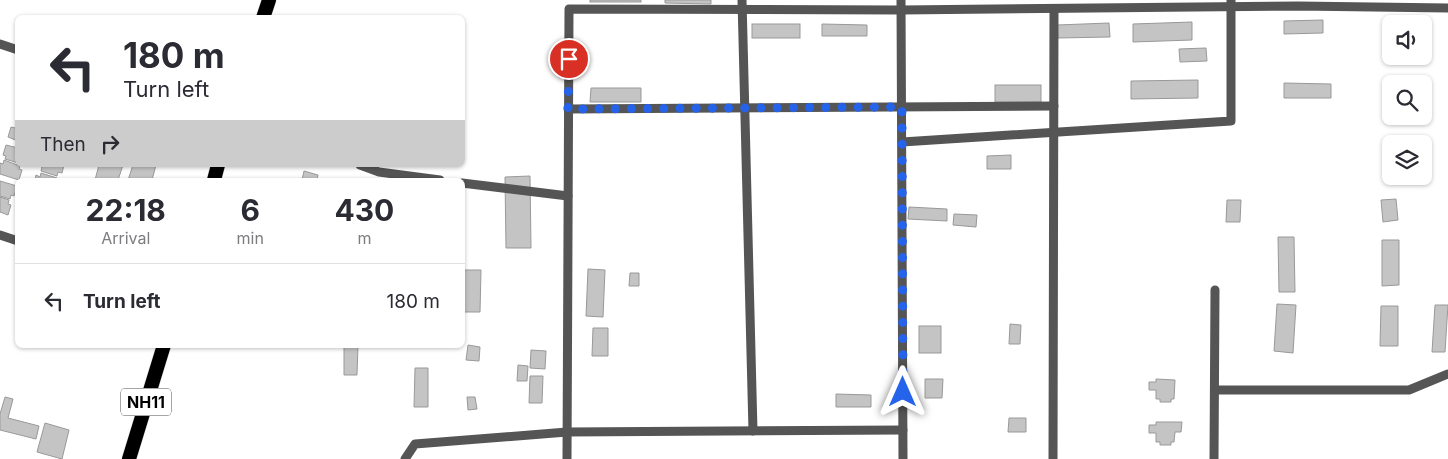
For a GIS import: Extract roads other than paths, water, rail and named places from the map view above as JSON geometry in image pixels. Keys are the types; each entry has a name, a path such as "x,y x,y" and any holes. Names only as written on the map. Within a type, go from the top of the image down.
{"highway":[{"path":"264,15 268,0"},
{"name":"NH11","path":"129,459 163,348"}],"street":[{"path":"742,0 753,431"},
{"path":"902,0 903,459"},
{"path":"567,459 569,9 1054,9 1124,4 1448,8"},
{"path":"902,142 1231,121 1230,4"},
{"path":"1053,459 1054,9"},
{"path":"0,44 15,49"},
{"path":"568,109 1054,106"},
{"path":"365,167 379,172 425,178"},
{"path":"465,183 568,196"},
{"path":"0,235 15,240"},
{"path":"1214,459 1215,290"},
{"path":"1215,390 1409,390 1448,374"},
{"path":"405,459 415,444 567,432 903,430"}]}
